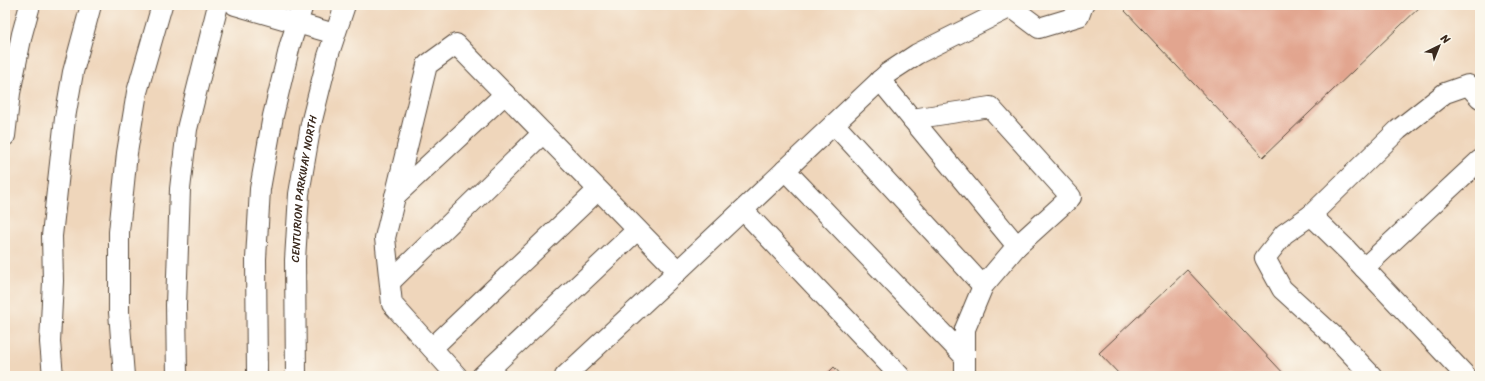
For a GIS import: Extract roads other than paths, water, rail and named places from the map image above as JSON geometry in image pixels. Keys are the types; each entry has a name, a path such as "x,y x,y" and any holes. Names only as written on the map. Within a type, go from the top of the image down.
{"street":[{"path":"5,136 10,93 30,5"},
{"path":"53,376 50,342 53,281 52,236 65,118 73,72 91,5"},
{"path":"124,376 119,312 119,232 126,153 137,92 162,5"},
{"path":"178,376 176,305 180,189 187,128 218,5"},
{"path":"235,5 300,14 335,34"},
{"name":"CENTURION PARKWAY NORTH","path":"296,376 295,260 299,194 311,124 328,56 345,5"},
{"path":"565,376 888,73 917,54 1012,6 1039,28 1079,16 1082,5"},
{"path":"257,376 256,259 260,189 273,116 290,45 300,14"},
{"path":"457,376 392,304 385,238 427,65 456,44 678,271"},
{"path":"880,80 1017,246"},
{"path":"1372,376 1339,341 1282,290 1265,258 1284,234 1311,215 1398,130 1445,93 1468,85 1480,98"},
{"path":"395,196 505,94"},
{"path":"912,119 990,107 1071,197 1017,246 983,286 965,329 965,367"},
{"path":"834,124 983,286"},
{"path":"390,282 543,133"},
{"path":"1364,268 1480,160"},
{"path":"785,170 965,367"},
{"path":"432,348 598,190"},
{"path":"743,210 900,376"},
{"path":"1311,215 1364,268 1466,376"},
{"path":"482,376 637,230"}]}
